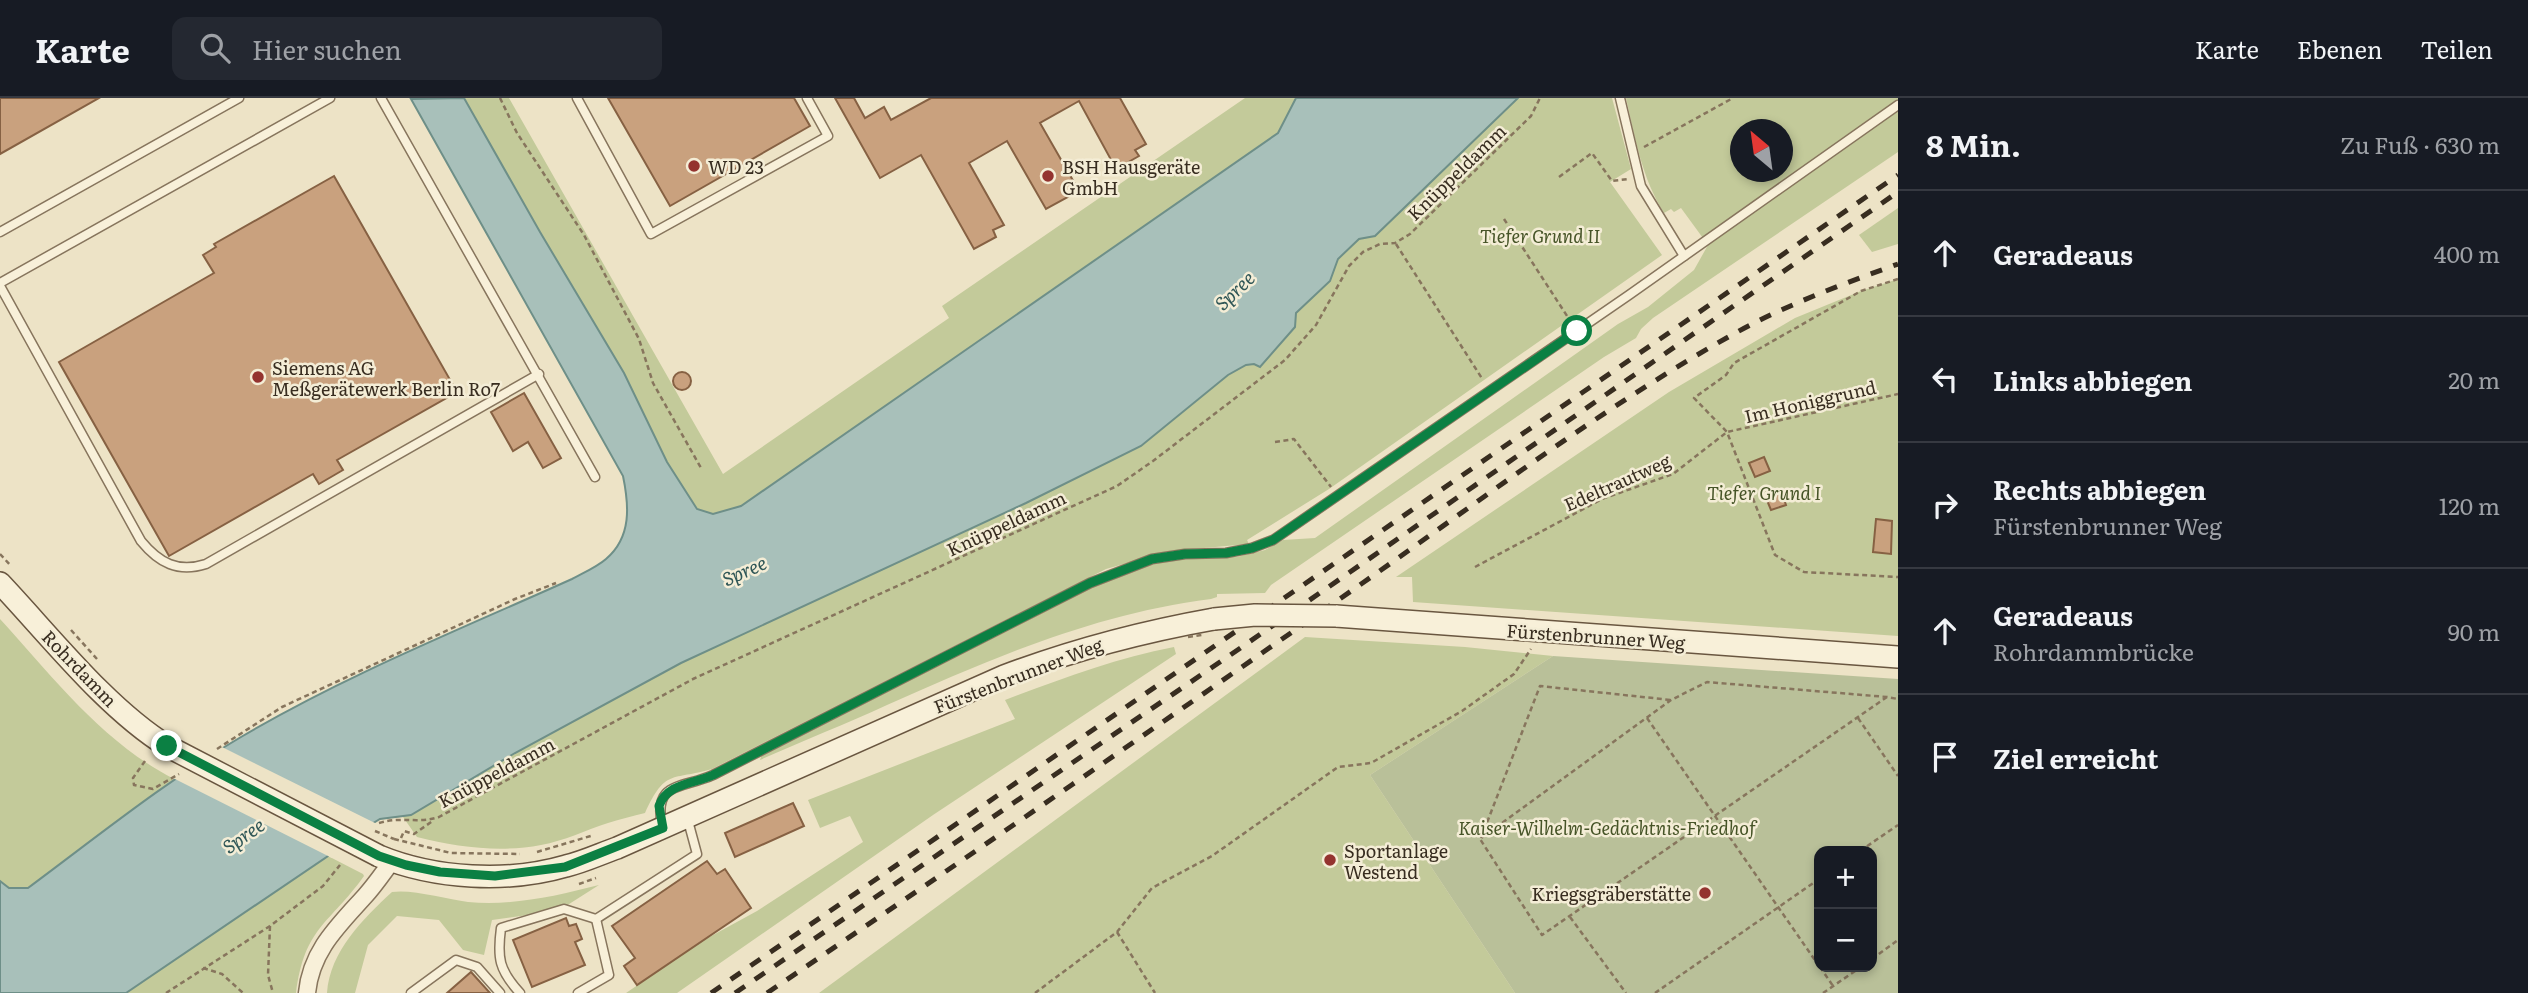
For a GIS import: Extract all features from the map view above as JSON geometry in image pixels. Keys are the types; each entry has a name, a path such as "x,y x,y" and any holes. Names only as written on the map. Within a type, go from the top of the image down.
{"main road":[{"name":"Rohrdamm","path":"9,578 103,693 129,718 167,746 386,858"},
{"name":"Fürstenbrunner Weg","path":"386,858 440,872 495,876 565,867 663,828 938,705 1047,660 1119,638 1214,619 1255,615 1336,616 1898,657"}],"street":[{"path":"307,993 312,966 324,942 372,887 386,858"}],"lane":[{"path":"0,232 239,98"},
{"path":"330,98 0,285 141,541 152,554 166,564 180,568 194,568 206,564 539,374"},
{"path":"381,98 595,477"},
{"path":"577,98 651,234 828,136 807,98"},
{"path":"1620,98 1641,186 1684,256"},
{"path":"663,828 659,806 666,792 713,775 1090,583 1152,559 1185,554 1226,553 1252,548 1273,540 1577,331 1898,105"},
{"path":"596,919 697,854 687,817"},
{"path":"520,993 509,981 498,954 501,928 564,909 596,919"},
{"path":"578,993 610,975 596,919"},
{"path":"411,993 456,960 477,967 500,993"}],"path":[{"path":"500,98 517,133 584,235 639,339 653,383 701,468"},
{"name":"Knüppeldamm","path":"379,823 402,818 425,822 439,817 693,680 1117,486 1285,360 1316,325 1349,266 1363,252 1380,244 1395,243 1410,234 1531,116 1540,98"},
{"path":"1634,152 1733,98"},
{"path":"1559,177 1592,153 1612,181 1640,178"},
{"path":"1504,219 1577,331"},
{"path":"1395,243 1490,391"},
{"path":"1898,279 1861,291 1734,363 1726,375 1694,398 1727,432 1775,555 1804,572 1898,576"},
{"name":"Im Honiggrund","path":"1727,432 1898,394"},
{"name":"Edeltrautweg","path":"1475,567 1602,499 1673,474 1727,432"},
{"path":"1275,442 1288,438 1298,442 1337,496"},
{"path":"0,554 9,578"},
{"path":"216,750 282,707 555,583"},
{"path":"64,623 100,662"},
{"path":"1035,993 1117,932 1152,888 1212,856 1338,767 1371,763 1462,711 1514,674 1541,633"},
{"path":"1480,839 1671,700 1707,682 1898,699"},
{"path":"1480,839 1540,686 1671,700"},
{"path":"1480,839 1542,935 1886,698"},
{"path":"1647,718 1814,957"},
{"path":"1858,718 1898,776"},
{"path":"145,761 133,778 134,785 145,789 153,789 184,771"},
{"path":"401,838 404,831 414,834 439,817"},
{"path":"1867,846 1898,825"},
{"path":"166,993 270,926 323,886 340,865"},
{"path":"1655,993 1814,882"},
{"path":"1570,916 1626,993"},
{"path":"270,926 268,975 273,993"},
{"path":"1117,932 1156,993"},
{"path":"1877,955 1898,940"},
{"path":"202,968 222,974 243,993"},
{"path":"1824,972 1833,986"},
{"path":"1823,993 1854,972"}],"green space":[{"path":"464,98 509,98 723,474 949,318 942,306 1245,98 1296,98 1278,133 741,506 713,514 697,509 667,462 624,373"},
{"name":"Tiefer Grund II","path":"1518,98 1612,98 1631,169 1610,182 1662,255 1329,489 1247,540 1249,544 1170,551 1106,569 712,769 678,776 665,782 645,813 558,841 510,849 463,846 417,837 403,817 380,819 411,815 515,753 681,663 1026,503 1141,446 1228,375 1246,365 1254,364 1296,313 1330,281 1338,259 1359,239 1375,236"},
{"path":"1626,98 1898,98 1898,152 1653,318 1636,338 1604,357 1271,585 1265,593 1217,594 1217,597 1211,599 1126,615 1045,640 760,760 762,754 1107,580 1141,567 1171,560 1237,557 1265,550 1283,540 1315,538 1618,324 1648,307 1694,270 1708,245 1681,208 1664,213 1650,186 1636,143"},
{"path":"1898,208 1898,244 1872,252 1859,235"},
{"name":"Tiefer Grund I","path":"1898,279 1898,636 1413,602 1412,577 1396,577 1669,392 1795,318"},
{"path":"0,619 101,727 124,747 174,779 28,888 9,888 0,881"},
{"path":"1305,637 1465,647 1553,656 1370,775 1515,993 819,993"},
{"path":"1174,647 1176,654 933,815 677,993 626,993 704,940 757,911 863,842 850,816 820,828 808,800 1015,719 1005,700 1110,663"},
{"name":"Kaiser-Wilhelm-Gedächtnis-Friedhof","path":"1553,656 1898,679 1898,993 1515,993 1370,775"},
{"path":"328,856 364,876 312,939 300,971 296,993 126,993"},
{"path":"599,885 566,906 492,920 484,955 463,950 439,920 397,916 368,945 355,993 327,993 329,978 341,950 359,925 392,892 419,893 468,902 501,903 551,896"}],"water":[{"name":"Spree","path":"464,98 624,373 667,462 697,509 713,514 741,506 1278,133 1296,98 1518,98 1375,236 1359,239 1338,259 1330,281 1296,313 1295,327 1260,367 1254,364 1246,365 1228,375 1141,446 1026,503 681,663 515,753 411,815 380,819 331,849 328,856 126,993 0,993 0,881 9,888 28,888 159,790 241,737 321,693 572,579 602,562 620,541 627,509 623,476 411,99"}],"pier":[{"path":"220,746 377,824 334,851 332,858 171,777"}],"building":[{"path":"0,98 99,98 0,154"},
{"name":"WD 23","path":"608,98 794,98 810,126 670,206"},
{"name":"BSH Hausgeräte GmbH","path":"835,98 854,98 865,118 884,107 891,120 931,98 1120,98 1146,144 1135,150 1139,156 1116,169 1079,101 1040,123 1075,184 1064,191 1068,197 1046,209 1007,141 969,163 1004,225 993,230 996,237 974,249 921,155 880,178"},
{"name":"Siemens AG Meßgerätewerk Berlin Ro7","path":"334,176 457,392 337,460 343,470 319,484 313,474 169,556 59,362 214,273 203,255 216,247 214,244"},
{"path":"682,372 688,375 691,381 688,387 682,390 676,387 673,381 676,375"},
{"path":"524,393 561,458 543,468 528,442 513,451 491,412"},
{"path":"1764,457 1770,471 1755,477 1749,463"},
{"path":"1782,493 1786,505 1771,510 1766,498"},
{"path":"1876,519 1892,521 1891,554 1873,552"},
{"path":"793,803 804,826 735,857 725,833"},
{"path":"707,861 717,874 725,869 751,908 637,985 624,966 635,958 612,926"},
{"path":"566,918 569,926 576,924 582,939 575,942 585,965 532,987 513,940"},
{"path":"471,972 490,993 447,993"}],"railway":[{"path":"711,993 1898,175"},
{"path":"735,993 1239,649 1898,192"},
{"path":"767,993 1636,393 1770,315 1898,264"}],"place":[{"name":"WD 23","path":"694,166"},
{"name":"BSH Hausgeräte GmbH","path":"1048,176"},
{"name":"Siemens AG Meßgerätewerk Berlin Ro7","path":"258,377"},
{"name":"Sportanlage Westend","path":"1330,860"},
{"name":"Kriegsgräberstätte","path":"1705,893"}],"route":[{"path":"167,746 392,861 440,872 495,876 565,867 663,828 659,806 666,792 713,775 1090,583 1152,559 1185,554 1226,553 1252,548 1273,540 1577,331"}]}
